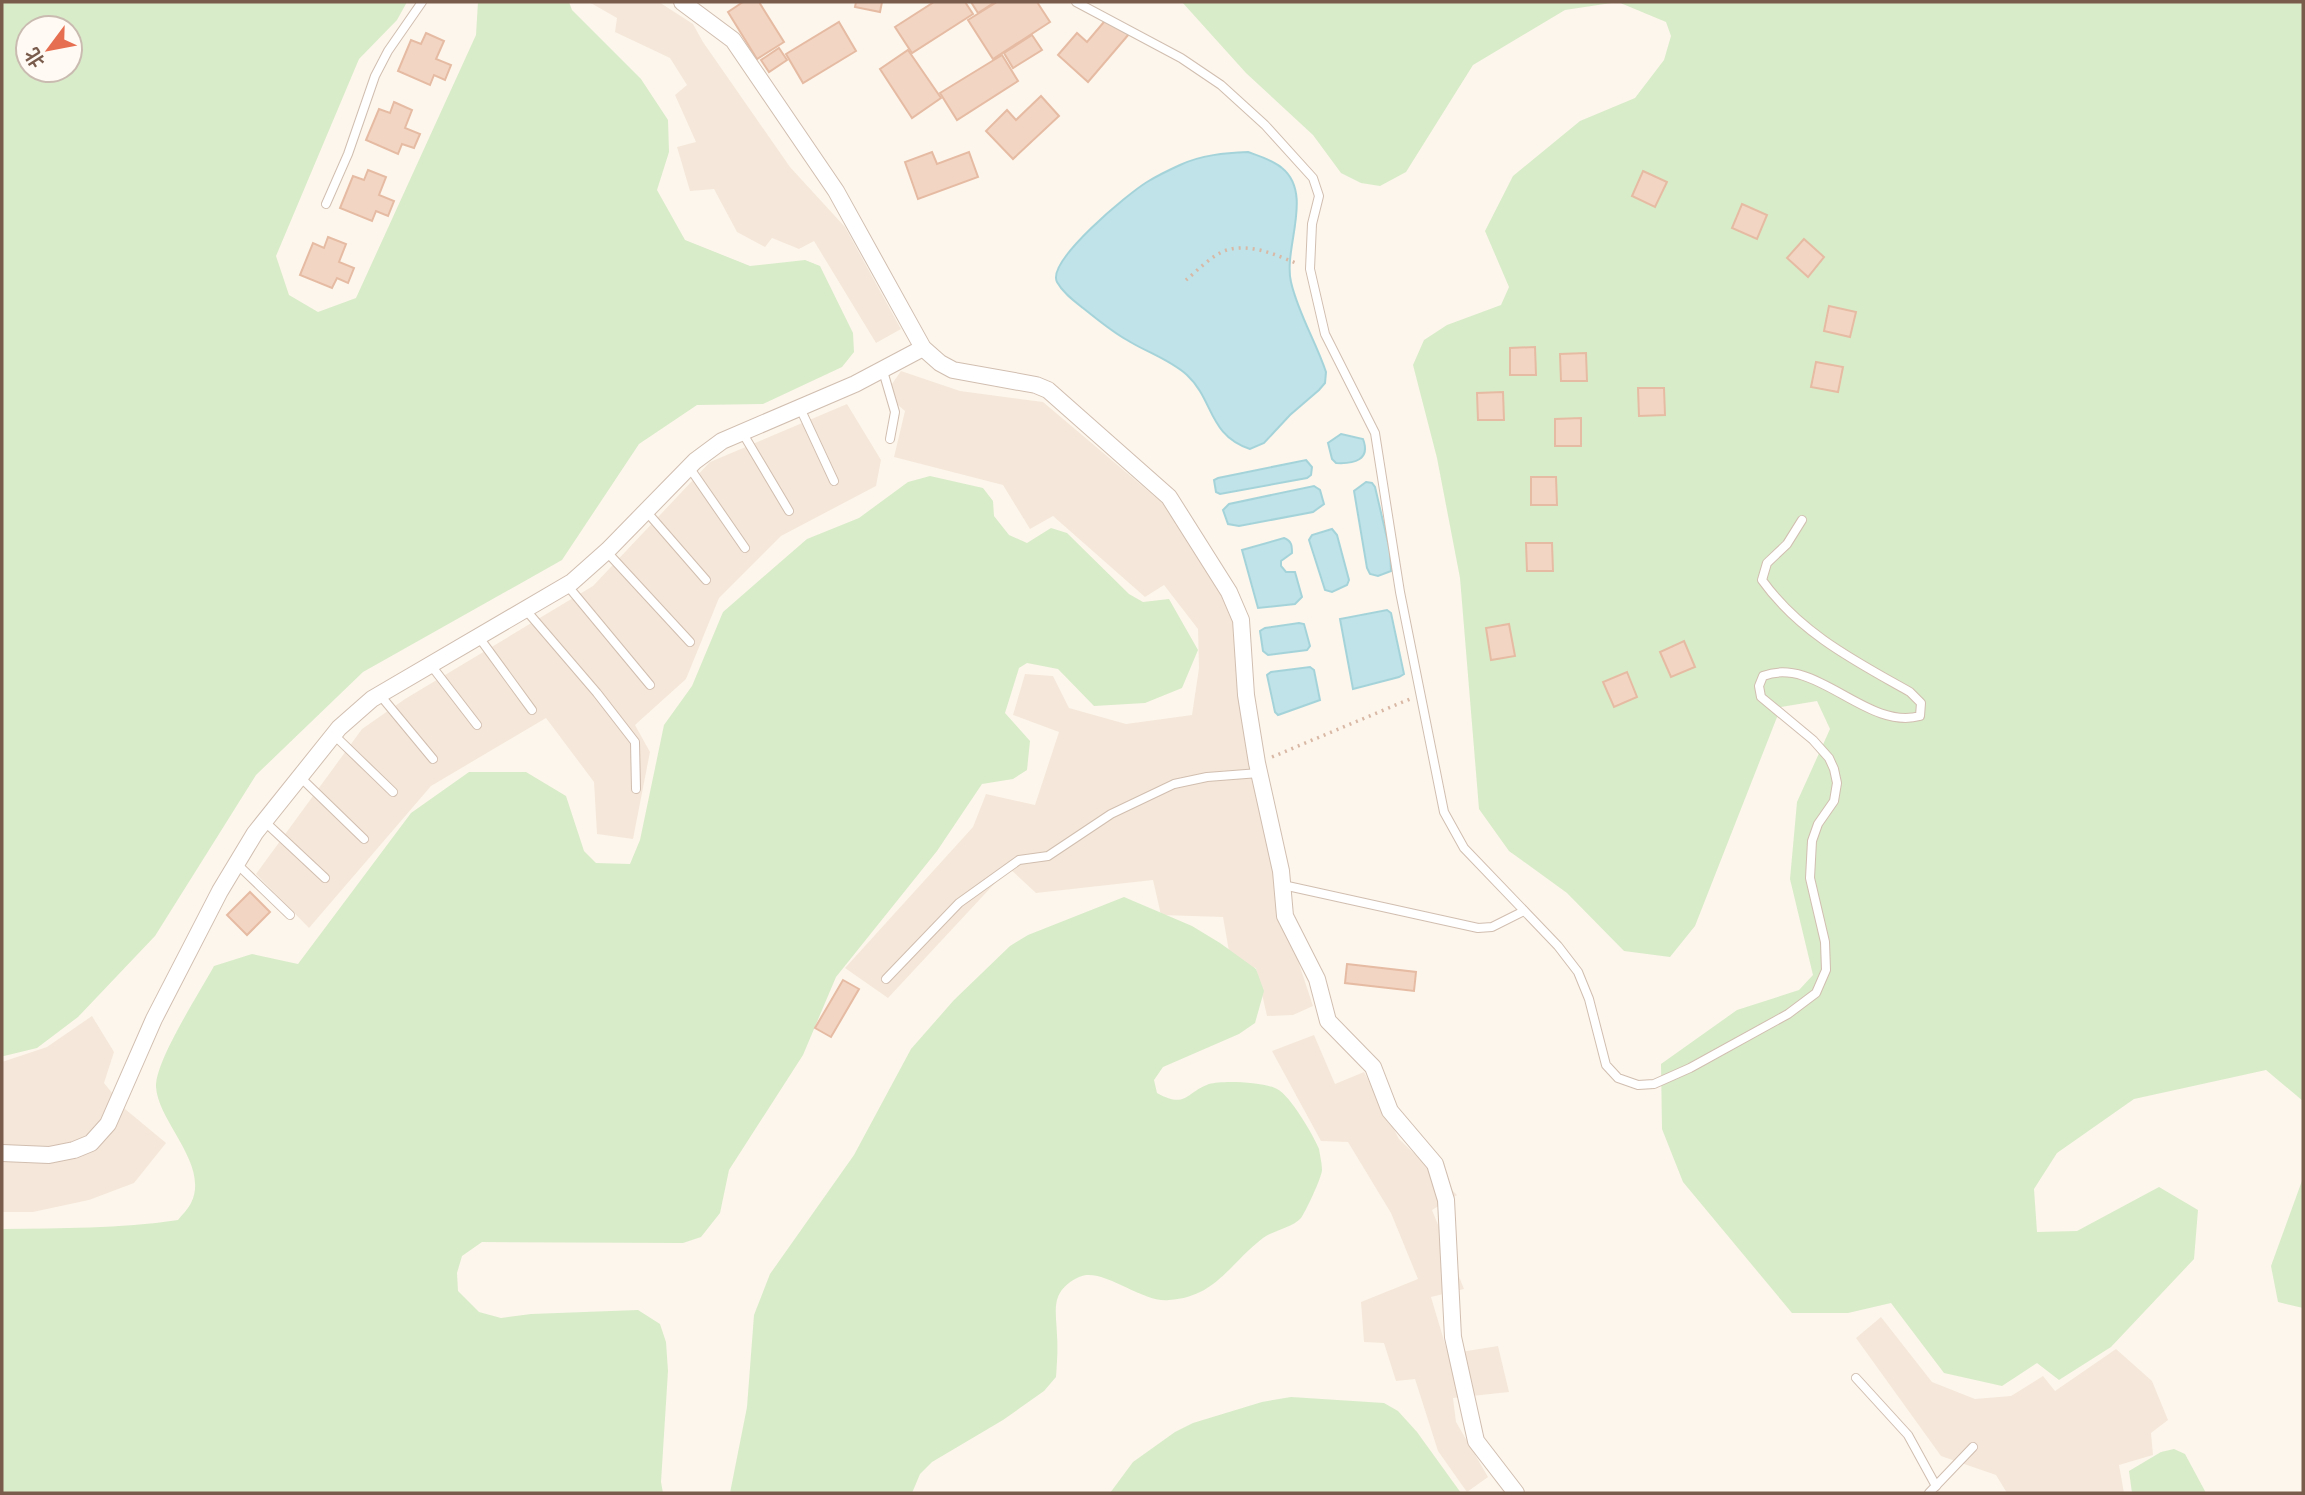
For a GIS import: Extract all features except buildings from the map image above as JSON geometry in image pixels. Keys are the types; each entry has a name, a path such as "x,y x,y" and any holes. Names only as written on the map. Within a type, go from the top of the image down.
{"street":[{"path":"682,2 733,40 836,191 923,348 953,370 1036,385 1048,390 1170,497 1229,592 1241,620 1246,695 1258,768 1283,885 1285,916 1317,979 1328,1021 1373,1067 1390,1111 1435,1164 1446,1200 1453,1337 1476,1441 1516,1493"},
{"path":"2,1153 48,1155 74,1150 91,1143 107,1124 153,1019 220,891 264,821 334,735 380,695 568,584 606,551 689,467 722,440 883,370 923,348"}],"lane":[{"path":"326,204 348,155 375,76 387,51 422,2"},
{"path":"1076,2 1181,58 1221,85 1265,125 1313,178 1319,196 1312,224 1310,270 1325,334 1375,433 1400,592 1444,813 1464,848 1558,946 1578,972 1589,999 1606,1065 1618,1078 1638,1085 1654,1084 1690,1068 1788,1014 1816,993 1826,970 1825,942 1810,878 1812,841 1818,824 1834,801 1837,783 1829,758 1813,740 1761,697 1759,685 1763,676 1776,671 1804,676 1877,712 1906,720 1920,716 1921,703 1910,692 1809,632 1762,580 1767,563 1787,544 1802,520"},
{"path":"883,370 895,412 890,439"},
{"path":"800,407 834,481"},
{"path":"742,431 789,511"},
{"path":"689,467 745,548"},
{"path":"646,511 706,580"},
{"path":"606,551 690,642"},
{"path":"568,584 650,685"},
{"path":"524,608 635,742 636,789"},
{"path":"478,636 532,710"},
{"path":"430,664 477,725"},
{"path":"380,695 433,759"},
{"path":"334,735 393,792"},
{"path":"887,979 959,903 1019,860 1048,856 1111,814 1174,784 1258,768"},
{"path":"299,776 364,839"},
{"path":"264,821 325,878"},
{"path":"236,864 290,915"},
{"path":"1283,885 1478,928 1492,926 1524,911"},
{"path":"1856,1378 1908,1435 1936,1486"},
{"path":"1929,1493 1973,1447"}],"path":[{"path":"1186,280 1225,250 1270,252 1310,270"},
{"path":"1258,768 1421,694"}],"shaded area":[{"path":"589,2 659,2 693,24 790,167 845,227 901,329 876,343 814,241 799,249 772,238 765,247 737,232 714,189 690,191 677,147 696,142 675,95 687,85 670,58 615,32 617,18"},
{"path":"901,371 960,391 1043,402 1166,506 1221,591 1241,642 1279,903 1313,1006 1293,1015 1267,1016 1256,968 1231,963 1223,917 1161,915 1153,880 1036,893 1009,868 888,998 845,968 973,827 986,794 1035,805 1059,732 1013,715 1025,674 1053,676 1069,708 1126,724 1192,715 1199,668 1198,629 1164,585 1145,597 1053,516 1030,529 1003,485 894,457 905,411 885,394"},
{"path":"847,404 881,460 876,486 781,536 719,598 686,679 635,725 650,752 633,839 597,834 594,782 546,718 431,786 309,928 256,874 362,729 405,699 593,586 710,462"},
{"path":"92,1016 114,1052 104,1083 125,1109 166,1143 134,1183 89,1200 33,1212 2,1212 2,1062 47,1047"},
{"path":"1314,1035 1335,1084 1364,1072 1399,1139 1457,1195 1432,1210 1464,1289 1431,1297 1448,1354 1498,1346 1509,1392 1453,1398 1456,1422 1488,1477 1467,1492 1438,1451 1415,1379 1396,1381 1384,1343 1364,1342 1361,1302 1418,1279 1391,1213 1348,1142 1321,1141 1272,1051"},
{"path":"1881,1317 1932,1382 1975,1399 2011,1396 2043,1376 2055,1391 2116,1349 2152,1381 2168,1420 2151,1433 2153,1455 2119,1465 2124,1493 2007,1493 1996,1475 1941,1456 1856,1338"}],"green space":[{"path":"2,2 407,2 397,20 359,59 276,256 289,295 318,312 356,298 476,35 478,2 569,2 572,10 641,79 668,120 669,152 657,190 685,240 750,266 805,260 820,266 853,333 854,352 842,367 763,404 697,405 639,444 562,560 363,672 256,775 155,936 78,1017 37,1048 2,1056"},
{"path":"1182,2 1618,2 1565,10 1473,65 1406,172 1380,186 1361,183 1341,173 1313,135 1246,73"},
{"path":"1618,2 2303,2 2303,1101 2266,1070 2134,1099 2057,1153 2034,1189 2037,1232 2077,1231 2159,1187 2198,1210 2194,1259 2111,1347 2059,1380 2037,1363 2002,1386 1944,1373 1891,1303 1848,1313 1792,1313 1683,1182 1662,1129 1661,1064 1737,1010 1799,990 1813,975 1790,879 1797,802 1830,729 1817,701 1781,707 1695,926 1670,957 1624,951 1567,893 1509,851 1479,809 1460,578 1437,458 1413,365 1424,340 1447,325 1501,305 1509,287 1485,231 1513,176 1580,121 1635,98 1664,60 1671,36 1666,22"},
{"path":"930,476 983,488 993,501 994,516 1009,535 1027,543 1051,528 1067,533 1129,594 1143,602 1169,599 1198,650 1182,688 1145,703 1094,706 1058,669 1027,663 1019,668 1005,713 1030,741 1027,770 1013,779 982,784 937,851 836,977 803,1055 729,1170 720,1213 701,1237 683,1243 482,1242 462,1256 457,1273 458,1291 479,1312 501,1318 531,1314 638,1310 660,1324 666,1342 668,1371 661,1482 663,1493 2,1493 2,1229 134,1225 178,1220 185,1212 195,1189 194,1174 189,1159 165,1115 156,1087 170,1044 214,966 252,954 298,964 411,813 469,772 526,772 566,796 584,851 596,863 630,864 640,840 664,725 692,686 723,612 807,539 859,518 908,482"},
{"path":"1124,897 1192,926 1256,969 1264,991 1255,1023 1239,1034 1163,1067 1154,1080 1157,1093 1174,1100 1185,1098 1209,1084 1224,1082 1263,1085 1282,1093 1295,1107 1312,1135 1319,1149 1321,1162 1319,1180 1301,1218 1263,1238 1221,1278 1199,1293 1185,1298 1169,1300 1146,1296 1099,1276 1088,1275 1070,1282 1063,1288 1057,1302 1056,1377 1044,1391 1003,1420 932,1462 920,1474 912,1493 730,1493 747,1407 754,1315 770,1274 854,1155 911,1049 954,1000 1010,946 1028,935"},
{"path":"2303,1178 2303,1308 2278,1302 2271,1266"},
{"path":"1291,1397 1384,1403 1398,1411 1417,1432 1461,1493 1110,1493 1133,1462 1175,1432 1193,1423 1262,1402"},
{"path":"2174,1449 2185,1454 2206,1493 2132,1493 2129,1471 2161,1452"}],"water":[{"path":"1248,152 1282,168 1291,179 1296,192 1291,282 1326,372 1325,383 1319,390 1290,415 1264,443 1250,449 1226,435 1187,375 1173,364 1110,329 1062,290 1057,282 1057,272 1076,244 1124,199 1147,182 1196,159"},
{"path":"1341,434 1363,439 1363,456 1343,463 1336,463 1332,459 1328,443"},
{"path":"1306,460 1312,467 1311,475 1307,478 1220,494 1216,492 1214,480 1218,478"},
{"path":"1366,482 1375,487 1390,551 1391,571 1378,576 1370,574 1367,568 1354,491"},
{"path":"1314,486 1320,490 1324,504 1313,512 1239,526 1228,524 1223,510 1229,504"},
{"path":"1332,529 1337,535 1349,580 1347,585 1332,592 1325,590 1309,540 1312,535"},
{"path":"1284,538 1291,544 1292,553 1281,561 1281,566 1286,572 1295,572 1302,597 1295,604 1258,608 1242,550"},
{"path":"1387,610 1391,613 1404,674 1353,689 1340,619"},
{"path":"1304,624 1310,646 1307,650 1268,655 1263,651 1260,631"},
{"path":"1310,667 1314,670 1320,700 1278,715 1267,675 1271,672"}]}
